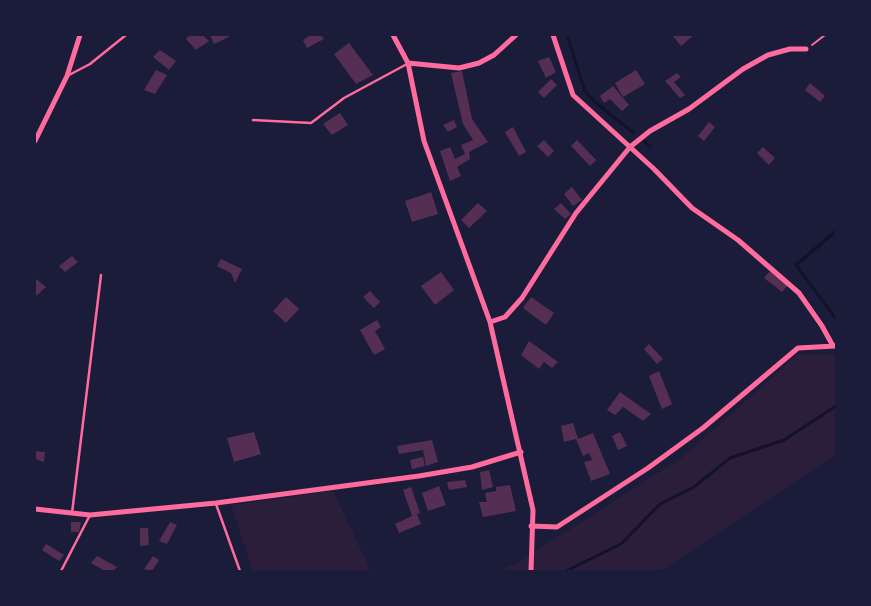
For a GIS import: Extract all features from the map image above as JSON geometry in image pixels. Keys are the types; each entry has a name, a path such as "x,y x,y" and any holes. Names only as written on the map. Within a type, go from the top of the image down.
{"street":[{"path":"35,141 67,76 80,35"},
{"path":"393,35 408,63 424,141 490,322 533,510 531,571"},
{"path":"408,63 460,68 472,65 494,55 516,35"},
{"path":"531,526 557,527 640,473 703,428 798,348 834,346 799,293 738,240 692,208 630,147 573,95 553,35"},
{"path":"490,322 505,317 522,298 576,213 630,147 650,131 689,110 743,68 768,55 790,49 806,49"},
{"path":"35,509 90,515 216,503 419,476 472,467 521,452"}],"lane":[{"path":"67,76 90,64 126,35"},
{"path":"253,120 311,123 344,98 408,63"},
{"path":"72,514 101,275"},
{"path":"216,503 240,571"},
{"path":"60,571 90,515"}],"path":[{"path":"806,49 825,35"}],"shaded area":[{"path":"798,354 836,354 836,455 661,571 499,571 517,563 683,457"},
{"path":"333,491 371,571 253,571 231,505"}],"building":[{"path":"190,35 203,35 209,41 196,50 186,39"},
{"path":"210,35 228,35 229,37 214,44"},
{"path":"311,35 321,35 324,39 307,48 303,40"},
{"path":"672,35 694,35 681,46"},
{"path":"349,43 373,75 356,84 334,54"},
{"path":"160,50 176,61 169,70 153,57"},
{"path":"549,57 556,72 546,78 538,61"},
{"path":"156,70 167,75 155,94 144,90"},
{"path":"636,70 645,84 623,97 615,83"},
{"path":"462,71 472,119 488,142 469,152 470,159 457,167 461,176 450,181 440,151 450,147 455,159 465,154 461,145 473,140 463,124 451,73"},
{"path":"677,73 681,77 674,82 685,95 680,98 665,81"},
{"path":"551,79 557,85 544,98 538,92"},
{"path":"810,83 825,96 820,102 805,90"},
{"path":"613,86 629,105 622,111 610,99 604,103 600,96"},
{"path":"340,113 348,125 332,135 323,124"},
{"path":"454,120 457,127 448,132 443,125"},
{"path":"709,122 715,127 704,141 698,136"},
{"path":"513,127 526,152 519,156 505,132"},
{"path":"544,140 554,151 548,157 537,146"},
{"path":"577,140 596,160 590,166 571,146"},
{"path":"763,147 775,158 769,165 757,153"},
{"path":"572,187 582,200 573,206 564,194"},
{"path":"431,192 438,214 412,222 405,201"},
{"path":"478,203 487,211 469,228 461,220"},
{"path":"561,203 571,214 565,219 554,209"},
{"path":"72,256 78,262 65,272 59,266"},
{"path":"221,259 242,269 235,283 231,273 217,266"},
{"path":"770,271 789,284 782,292 764,278"},
{"path":"441,272 454,290 435,305 421,286"},
{"path":"35,278 46,287 35,297"},
{"path":"370,291 380,302 374,308 363,297"},
{"path":"286,297 299,309 286,323 273,311"},
{"path":"531,297 554,313 546,325 523,308"},
{"path":"377,320 381,327 375,331 385,349 374,355 360,330"},
{"path":"529,341 558,362 552,368 544,362 539,369 521,355"},
{"path":"649,344 663,359 657,364 644,349"},
{"path":"659,371 672,404 662,409 649,376"},
{"path":"620,392 651,414 643,421 623,407 615,415 607,410"},
{"path":"573,423 578,439 593,433 610,474 591,481 584,462 592,460 589,453 583,456 576,439 564,442 561,426"},
{"path":"254,432 261,454 234,462 227,438"},
{"path":"620,432 627,446 618,450 612,436"},
{"path":"432,440 438,462 426,466 423,450 399,454 397,446"},
{"path":"35,451 45,452 44,462 35,459"},
{"path":"423,457 425,466 412,469 410,460"},
{"path":"489,470 493,487 482,490 480,472"},
{"path":"465,480 467,487 449,490 447,482"},
{"path":"510,485 516,511 483,517 479,502 487,502 485,493 496,491 496,487"},
{"path":"439,486 446,505 428,511 422,493"},
{"path":"411,487 420,513 417,514 421,524 399,533 395,524 412,516 403,490"},
{"path":"71,522 81,522 79,532 71,532"},
{"path":"170,522 177,525 167,544 159,541"},
{"path":"140,528 148,528 149,545 140,546"},
{"path":"46,544 64,555 59,561 42,550"},
{"path":"97,556 117,567 114,571 105,571 91,563"},
{"path":"153,556 159,560 152,571 144,569"}],"waterway":[{"path":"567,35 585,91 596,103 634,133"},
{"path":"644,141 650,146"},
{"path":"836,231 796,265 836,319"},
{"path":"566,571 621,544 660,504 694,487 730,458 784,440 836,406"}]}
